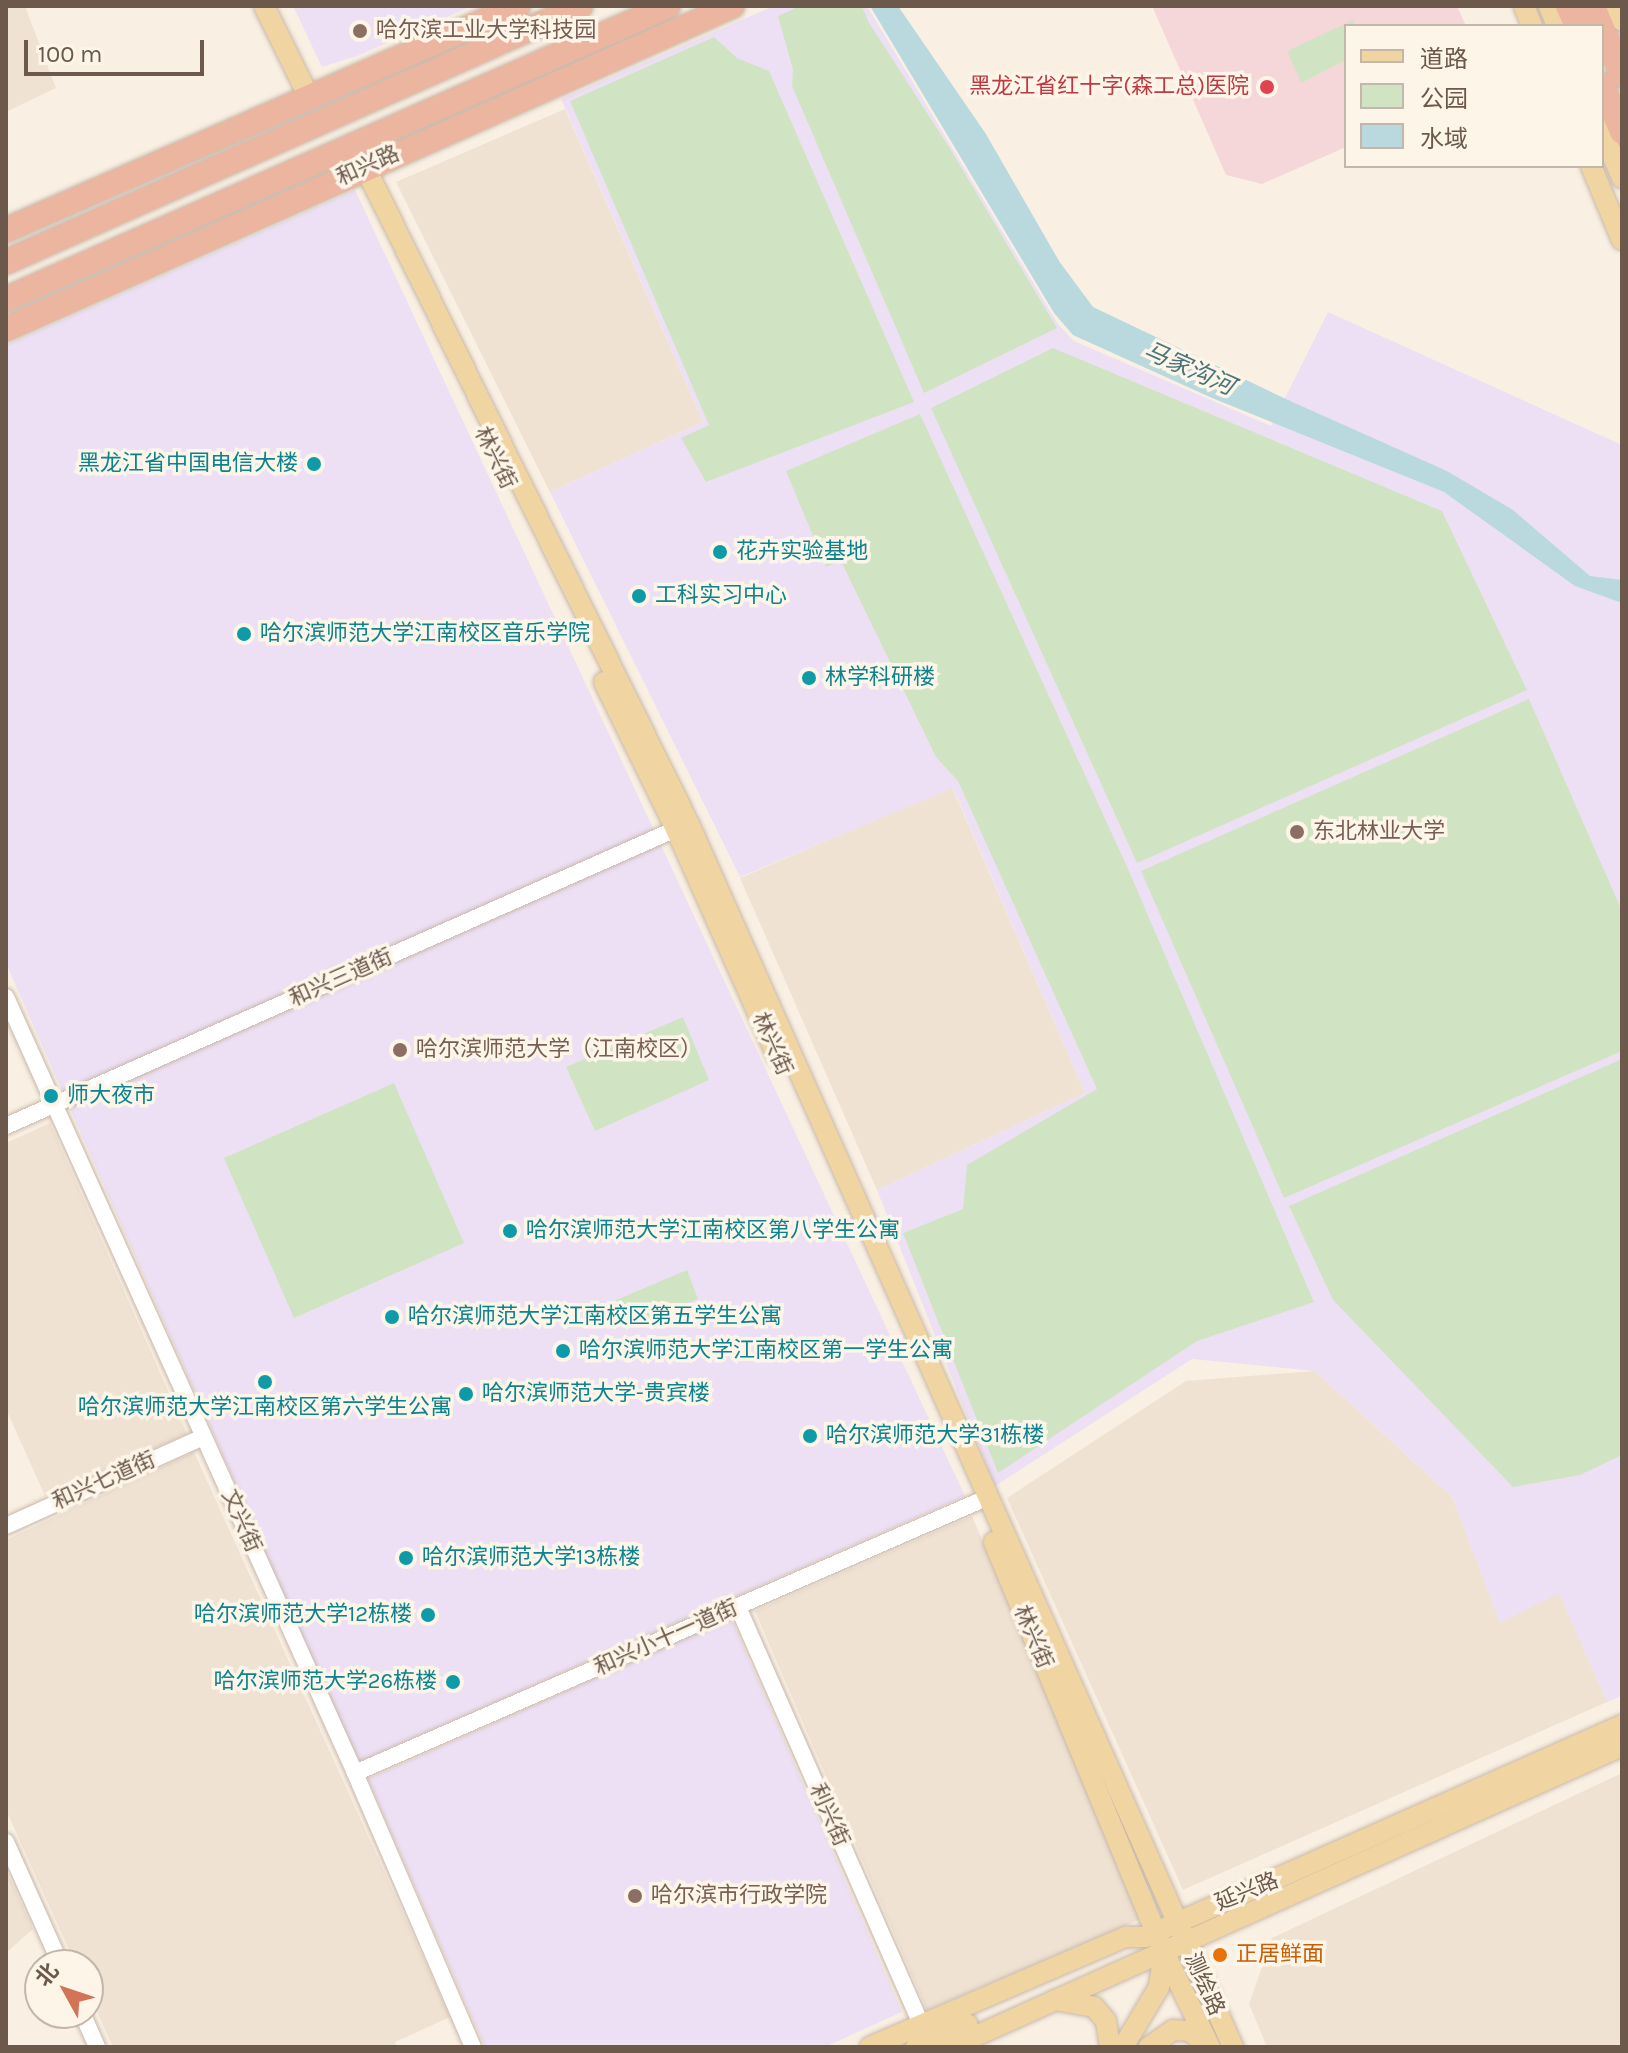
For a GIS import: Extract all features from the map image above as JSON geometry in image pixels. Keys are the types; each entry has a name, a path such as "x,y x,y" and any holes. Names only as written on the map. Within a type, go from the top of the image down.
{"highway":[{"path":"6,230 313,93 518,6"},
{"path":"6,262 581,6"},
{"name":"和兴路","path":"6,299 668,6"},
{"name":"和兴路","path":"6,329 732,6"},
{"path":"587,42 691,24"},
{"path":"1604,32 1622,75"},
{"path":"1604,90 1622,132"},
{"path":"294,169 360,169"}],"main road":[{"path":"264,6 313,93"},
{"path":"275,6 313,93"},
{"path":"1616,6 1622,21"},
{"path":"1604,136 1622,178"},
{"path":"1592,168 1622,240"},
{"name":"林兴街","path":"360,169 676,829 977,1502 1150,1934"},
{"name":"林兴街","path":"360,169 689,824 1175,1921"},
{"path":"1604,199 1622,213"},
{"name":"延兴路","path":"870,2047 1126,1937 1150,1934 1622,1725"},
{"name":"延兴路","path":"951,2047 1622,1746"},
{"name":"测绘路","path":"1175,1921 1233,2047"},
{"path":"916,2047 1134,1951 1150,1934"},
{"name":"测绘路","path":"1150,1934 1164,1952 1210,2047"},
{"path":"1123,2047 1159,1987 1164,1952"},
{"path":"1055,2000 1094,2007 1106,2021 1110,2047"},
{"path":"1149,2047 1166,2033 1182,2030 1210,2047"}],"street":[{"name":"和兴三道街","path":"6,1126 676,829"},
{"name":"文兴街","path":"6,997 355,1773 473,2047"},
{"name":"和兴七道街","path":"6,1526 203,1437"},
{"name":"和兴小十一道街","path":"355,1773 977,1502"},
{"name":"利兴街","path":"738,1607 921,2024"},
{"path":"6,1842 54,1949"}],"shaded area":[{"path":"6,6 25,6 56,88 6,112"},
{"name":"哈尔滨工业大学科技园","path":"293,6 472,6 357,56 322,67"},
{"name":"东北林业大学","path":"774,6 867,6 1058,324 1074,341 1271,426 1328,312 1622,445 1622,1696 1607,1702 1559,1593 1500,1623 1453,1498 1315,1371 1192,1359 995,1486 877,1190 1085,1093 953,788 740,877 550,492 703,422 561,99"},
{"name":"黑龙江省红十字(森工总)医院","path":"1152,6 1457,6 1465,24 1344,24 1344,148 1262,184 1226,175"},
{"path":"565,109 703,422 550,492 396,182"},
{"name":"哈尔滨师范大学（江南校区）","path":"355,190 965,1496 358,1762 6,963 6,345"},
{"path":"952,787 1085,1093 877,1190 740,878"},
{"path":"50,1123 187,1434 45,1496 6,1409 6,1143"},
{"path":"1315,1371 1453,1498 1500,1622 1559,1592 1607,1702 1183,1890 1007,1498 1186,1381"},
{"path":"194,1452 450,2017 395,2042 396,2047 113,2047 104,2027 104,1949 69,1949 6,1810 6,1540"},
{"path":"972,1516 1141,1919 927,2010 755,1611"},
{"name":"哈尔滨市行政学院","path":"731,1618 902,2012 825,2047 485,2047 368,1779"},
{"path":"1622,1773 1622,2047 1267,2047 1249,2004 1272,1938"},
{"path":"6,1870 33,1929 6,1953"}],"green space":[{"path":"800,6 862,6 868,21 949,147 1057,328 924,393 792,86 793,70 778,16"},
{"path":"1344,24 1344,61 1301,83 1287,51"},
{"path":"714,37 737,58 769,71 914,402 706,482 681,438 709,425 570,101"},
{"path":"1053,348 1442,511 1527,690 1137,863 931,408"},
{"path":"920,414 1128,869 1314,1302 1197,1341 998,1473 903,1233 963,1209 967,1165 1097,1089 958,781 936,757 841,561 826,567 786,471"},
{"path":"1529,699 1622,911 1622,1051 1284,1198 1141,871"},
{"path":"683,1017 709,1080 595,1131 566,1067"},
{"path":"1622,1059 1622,1455 1580,1475 1513,1487 1333,1300 1289,1206"},
{"path":"394,1083 464,1243 294,1318 224,1158"},
{"path":"687,1270 698,1299 626,1329 616,1300"}],"water":[{"name":"马家沟河","path":"870,6 898,6 986,134 1059,261 1093,307 1288,400 1447,471 1513,510 1590,576 1622,580 1622,603 1575,586 1444,492 1212,398 1073,335 1054,313"}],"place":[{"name":"哈尔滨工业大学科技园","path":"360,31"},
{"name":"黑龙江省红十字(森工总)医院","path":"1267,87"},
{"name":"黑龙江省中国电信大楼","path":"314,464"},
{"name":"花卉实验基地","path":"720,552"},
{"name":"工科实习中心","path":"639,596"},
{"name":"哈尔滨师范大学江南校区音乐学院","path":"244,634"},
{"name":"林学科研楼","path":"809,678"},
{"name":"东北林业大学","path":"1297,832"},
{"name":"哈尔滨师范大学（江南校区）","path":"400,1050"},
{"name":"师大夜市","path":"51,1096"},
{"name":"哈尔滨师范大学江南校区第八学生公寓","path":"510,1231"},
{"name":"哈尔滨师范大学江南校区第五学生公寓","path":"392,1317"},
{"name":"哈尔滨师范大学江南校区第一学生公寓","path":"563,1351"},
{"name":"哈尔滨师范大学江南校区第六学生公寓","path":"265,1382"},
{"name":"哈尔滨师范大学-贵宾楼","path":"466,1394"},
{"name":"哈尔滨师范大学31栋楼","path":"810,1436"},
{"name":"哈尔滨师范大学13栋楼","path":"406,1558"},
{"name":"哈尔滨师范大学12栋楼","path":"428,1615"},
{"name":"哈尔滨师范大学26栋楼","path":"453,1682"},
{"name":"哈尔滨市行政学院","path":"635,1896"},
{"name":"正居鲜面","path":"1220,1955"}]}
